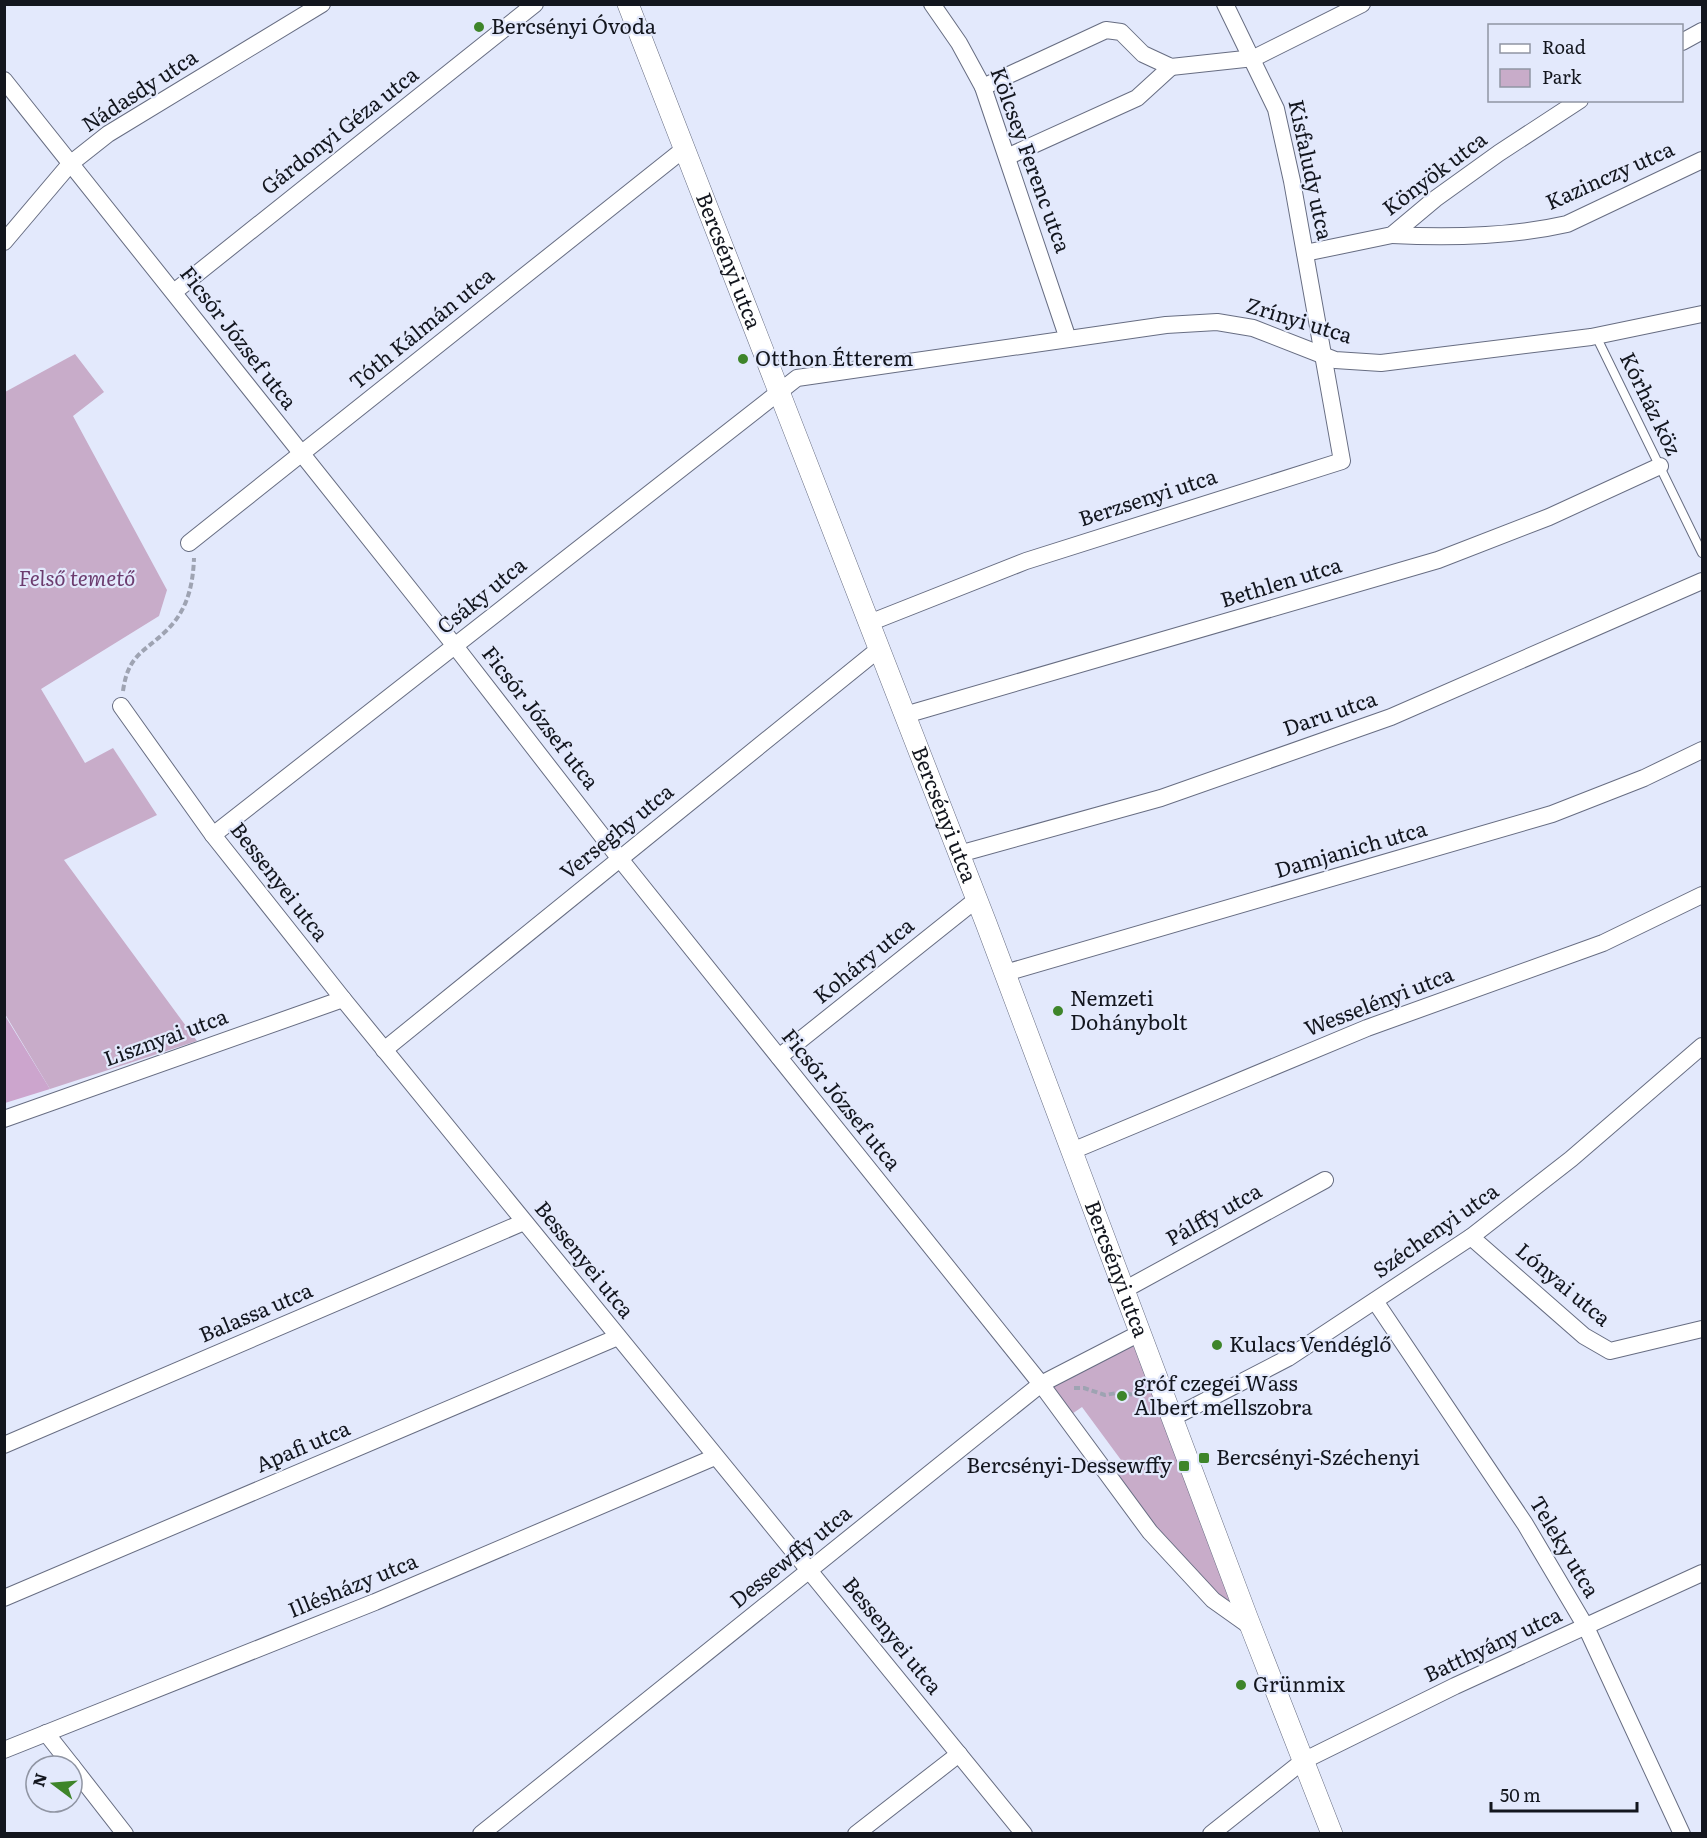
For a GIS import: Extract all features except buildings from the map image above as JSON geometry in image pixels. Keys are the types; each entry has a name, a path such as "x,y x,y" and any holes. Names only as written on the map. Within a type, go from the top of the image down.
{"street":[{"name":"Nádasdy utca","path":"4,242 70,164 108,134 322,4"},
{"name":"Gárdonyi Géza utca","path":"174,292 535,4"},
{"name":"Bercsényi utca","path":"628,4 977,899 1251,1627 1332,1833"},
{"name":"Kölcsey Ferenc utca","path":"932,4 959,43 983,87 1009,156 1068,339"},
{"name":"Kisfaludy utca","path":"1225,4 1254,58 1276,109 1305,253 1322,355"},
{"path":"983,87 1106,30 1121,32 1143,54 1171,68 1254,58 1362,4"},
{"path":"1683,41 1702,31"},
{"path":"1009,156 1137,98 1171,68"},
{"name":"Ficsór József utca","path":"4,80 455,646 620,859 1041,1384"},
{"name":"Könyök utca","path":"1305,253 1392,235 1498,153 1577,102"},
{"name":"Tóth Kálmán utca","path":"189,543 684,149"},
{"name":"Kazinczy utca","path":"1392,235 1445,237 1544,230 1567,224 1702,160"},
{"name":"Zrínyi utca","path":"778,391 797,378 1068,339 1217,321 1253,328 1335,360 1381,363 1596,336 1702,314"},
{"name":"Berzsenyi utca","path":"869,623 1026,561 1342,461 1322,355"},
{"name":"Csáky utca","path":"213,835 778,391"},
{"name":"Bethlen utca","path":"905,715 1438,560 1549,517 1660,466"},
{"name":"Daru utca","path":"959,854 1161,798 1391,717 1702,581"},
{"name":"Verseghy utca","path":"384,1050 879,649"},
{"name":"Bessenyei utca","path":"121,706 213,835 343,999 1024,1833"},
{"name":"Damjanich utca","path":"1005,973 1552,814 1644,778 1702,750"},
{"name":"Wesselényi utca","path":"1072,1151 1366,1028 1603,943 1702,895"},
{"name":"Koháry utca","path":"779,1057 977,899"},
{"name":"Lisznyai utca","path":"4,1119 343,999"},
{"name":"Széchenyi utca","path":"1172,1418 1288,1358 1471,1237 1571,1159 1702,1046"},
{"name":"Pálffy utca","path":"1124,1290 1325,1180"},
{"name":"Balassa utca","path":"4,1445 524,1222"},
{"name":"Lónyai utca","path":"1471,1237 1584,1336 1610,1351 1702,1329"},
{"name":"Teleky utca","path":"1375,1301 1525,1524 1586,1627 1682,1833"},
{"name":"Dessewffy utca","path":"481,1833 1041,1384 1140,1333"},
{"name":"Apafi utca","path":"4,1598 618,1336"},
{"path":"1041,1384 1150,1532 1213,1600 1251,1627"},
{"name":"Illésházy utca","path":"4,1750 375,1602 715,1456"},
{"name":"Batthyány utca","path":"1211,1833 1303,1761 1455,1686 1702,1573"},
{"path":"46,1733 63,1754"},
{"path":"856,1833 959,1754"},
{"path":"84,1781 125,1833"}],"lane":[{"name":"Kórház köz","path":"1596,336 1702,553"}],"path":[{"path":"121,706 124,684 131,664 141,650 166,632 186,603 192,585 194,558 189,543"},
{"path":"1051,1397 1078,1387 1105,1395 1123,1392 1136,1396 1161,1388"}],"green space":[{"name":"Felső temető","path":"75,354 104,392 73,416 167,590 159,616 41,689 85,763 113,748 157,815 64,860 197,1041 50,1089 5,1014 5,392"},
{"path":"1140,1333 1250,1626 1230,1613 1109,1476 1124,1464 1082,1407 1066,1418 1041,1384"}],"shaded area":[{"path":"4,1014 50,1089 5,1103 4,1103"}],"place":[{"name":"Bercsényi Óvoda","path":"479,27"},
{"name":"Otthon Étterem","path":"743,359"},
{"name":"Nemzeti Dohánybolt","path":"1058,1011"},
{"name":"Kulacs Vendéglő","path":"1217,1345"},
{"name":"gróf czegei Wass Albert mellszobra","path":"1122,1396"},
{"name":"Bercsényi-Széchenyi","path":"1204,1458"},
{"name":"Bercsényi-Dessewffy","path":"1184,1466"},
{"name":"Grünmix","path":"1241,1685"}]}
